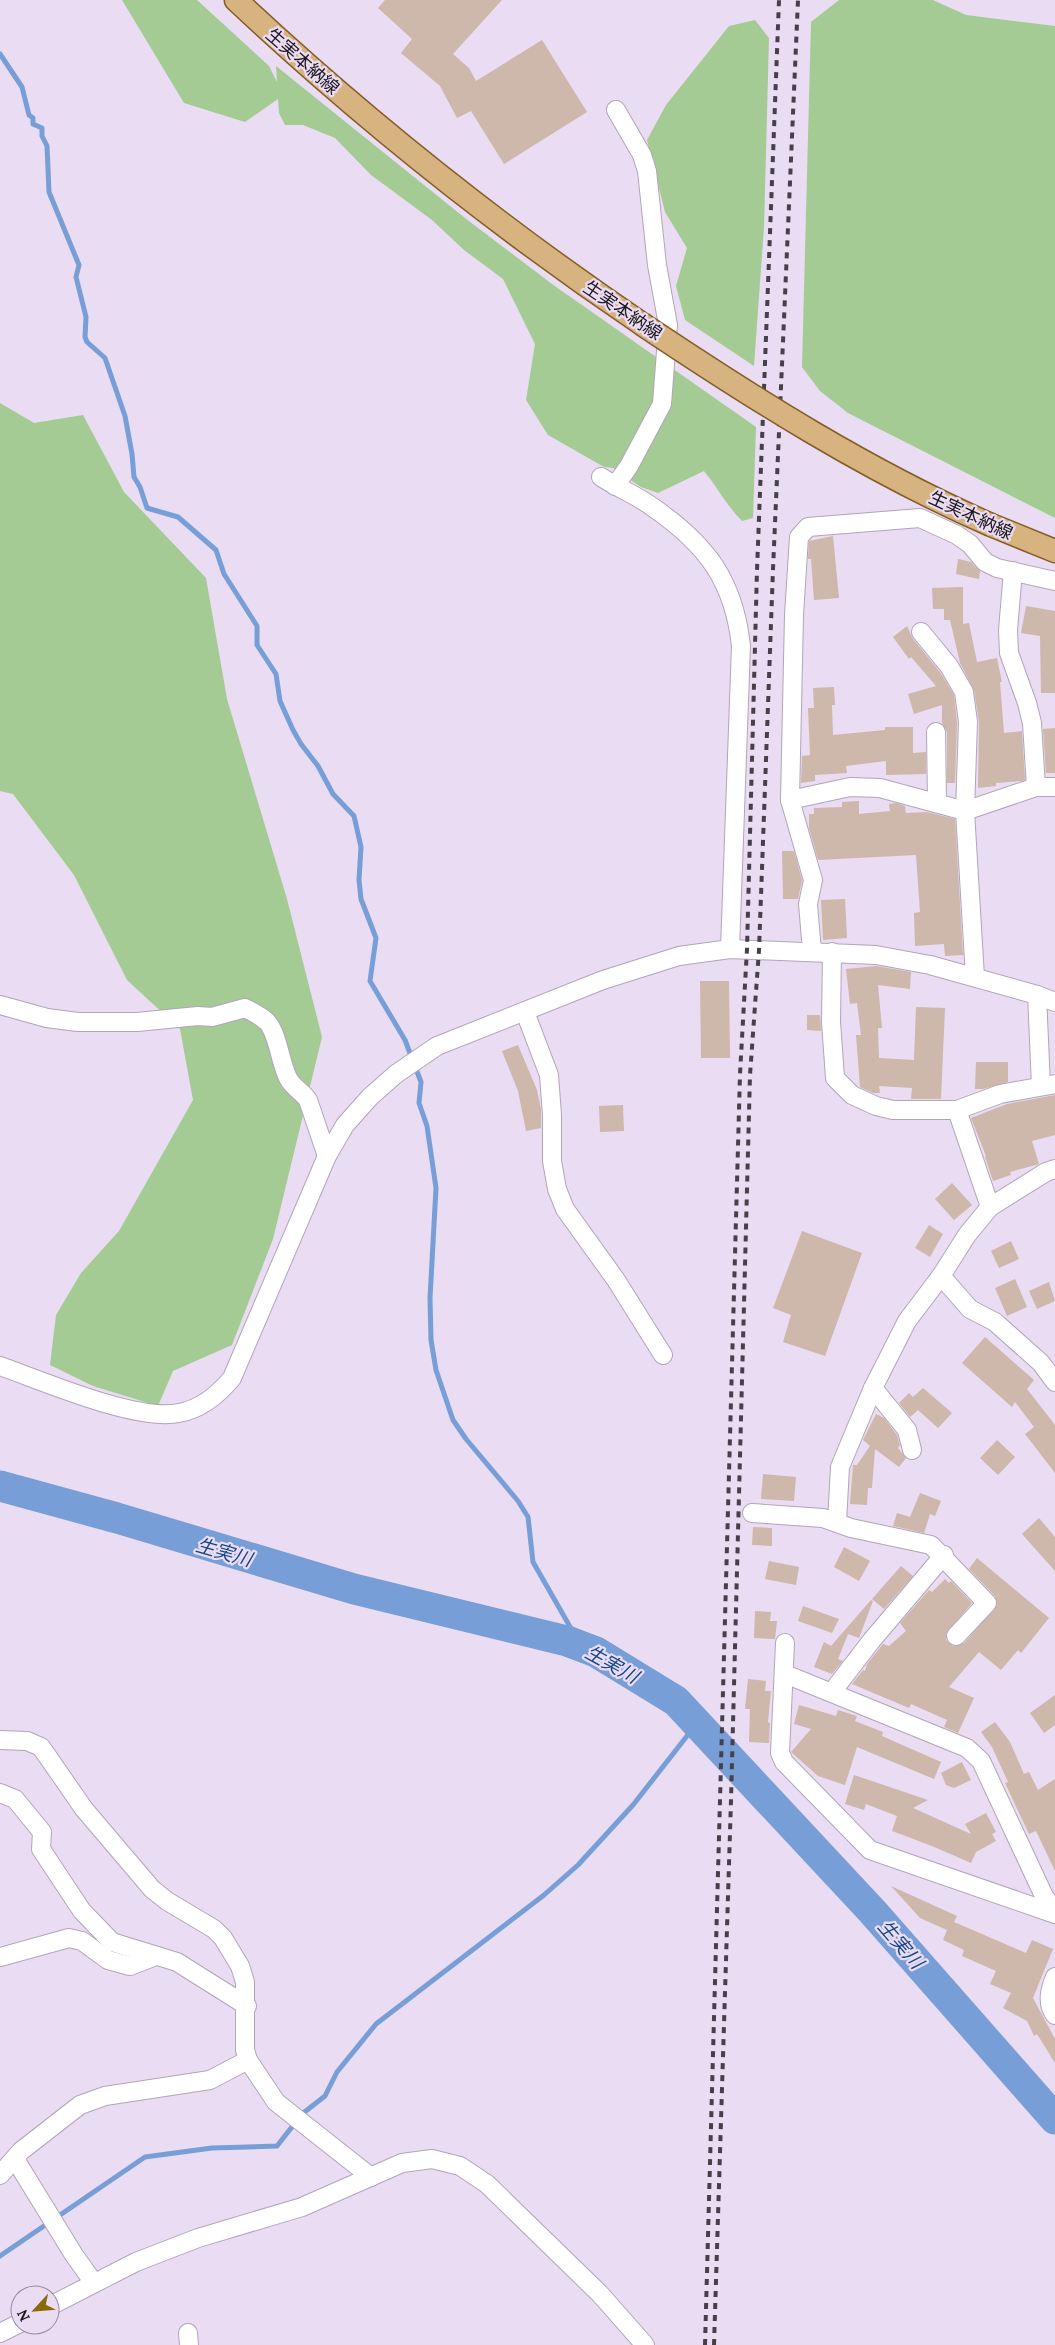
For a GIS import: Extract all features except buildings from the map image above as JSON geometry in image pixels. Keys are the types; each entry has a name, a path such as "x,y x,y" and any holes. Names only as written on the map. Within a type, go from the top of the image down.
{"main road":[{"name":"生実本納線","path":"236,0 325,81 408,149 581,282 642,324 717,374 821,438 909,486 991,525 1055,551"}],"street":[{"path":"616,110 642,155 647,172 657,265 668,325 662,404 629,466 608,482 654,507 696,541 722,576 738,619 741,646 730,949"},
{"path":"812,951 808,904 813,880 790,800 795,596 799,537 808,527 920,518 957,535 970,544 985,562 1055,581"},
{"path":"1013,571 1008,630 1009,653 1032,723 1036,787"},
{"path":"921,632 950,666 964,692 968,722 965,811 975,978"},
{"path":"936,732 937,803"},
{"path":"790,800 850,787 880,788 965,811 1036,787 1055,787"},
{"path":"0,1366 121,1408 152,1415 179,1413 204,1404 222,1390 232,1378 326,1156 345,1126 370,1098 396,1074 437,1046 603,980 658,961 730,949 876,955 930,965 1037,995 1055,1002"},
{"path":"832,952 830,1022 835,1078 852,1095 876,1106 893,1110 957,1110 1000,1094 1048,1085 1037,995"},
{"path":"0,1005 47,1018 78,1022 137,1022 198,1016 212,1017 245,1008 260,1016 271,1027 287,1076 294,1088 308,1100 326,1156"},
{"path":"525,1012 549,1075 552,1115 552,1161 557,1189 565,1209 616,1280 663,1355"},
{"path":"957,1110 990,1207"},
{"path":"838,1522 840,1467 873,1388 907,1321 941,1276 967,1235 990,1207 1046,1172 1055,1169"},
{"path":"941,1276 970,1309 996,1322 1041,1363 1055,1382"},
{"path":"873,1388 908,1430 912,1450"},
{"path":"752,1513 823,1518 851,1528 931,1545 944,1555 987,1603 956,1636"},
{"path":"832,1692 872,1640 944,1555"},
{"path":"784,1642 785,1674 780,1754 784,1762 870,1850 1055,1913"},
{"path":"785,1674 967,1748 974,1754 980,1761 1044,1896 1055,1913"},
{"path":"0,1740 27,1741 41,1747 84,1810 152,1889 167,1901 214,1929 223,1938 240,1966 245,1982 247,2006 245,2050 248,2060 266,2090 286,2111 316,2132 370,2176"},
{"path":"0,1793 15,1799 42,1832 41,1849 82,1911 112,1942 176,1962 247,2006"},
{"path":"0,1957 69,1938 82,1941 108,1960 130,1966 156,1956"},
{"path":"1055,1977 1049,1993 1055,2015"},
{"path":"0,2175 15,2159 66,2116 89,2101 174,2084 210,2080 248,2060"},
{"path":"15,2159 74,2255 94,2283"},
{"path":"60,2301 136,2262 198,2238 302,2207 402,2163 432,2159 453,2164 474,2174 600,2294 645,2345"}],"green space":[{"path":"122,0 197,0 269,66 277,82 276,66 465,218 552,284 756,427 753,518 742,521 704,471 658,493 641,487 613,468 604,467 548,435 526,400 535,344 503,279 464,250 432,220 371,175 335,138 303,125 285,125 279,113 278,99 245,122 184,103"},
{"path":"839,0 933,0 966,15 1055,26 1055,518 848,413 820,391 802,367 811,22"},
{"path":"755,20 769,38 764,227 754,366 685,320 676,286 687,248 665,212 647,140 666,105 729,26"},
{"path":"0,403 34,423 83,415 124,492 206,578 227,699 287,899 322,1037 273,1239 232,1345 173,1371 158,1406 93,1386 50,1365 56,1315 81,1273 119,1231 193,1100 180,1029 127,980 74,875 13,794 0,791"}],"waterway":[{"path":"0,54 22,87 29,115 33,118 33,124 42,128 42,136 47,146 49,192 79,265 76,277 86,317 85,337 87,342 105,358 125,416 134,477 140,487 147,508 178,517 216,550 224,574 257,626 257,645 276,674 280,701 293,730 318,766 333,794 354,816 361,847 359,880 361,899 376,938 370,981 405,1040 421,1082 419,1103 427,1126 436,1188 430,1298 431,1340 436,1370 453,1420 466,1439 518,1501 528,1517 533,1562 581,1646"},
{"name":"生実川","path":"0,1486 117,1518 354,1589 567,1641 596,1652 676,1701 872,1911 1055,2119"},
{"path":"0,2256 145,2157 212,2148 277,2146 302,2114 325,2096 337,2072 376,2024 544,1895 578,1865 633,1805 687,1736 695,1720"}],"railway":[{"path":"705,2345 740,1074 747,949 757,570 779,0"},
{"path":"714,2345 731,1800 750,1075 759,950 773,569 798,0"}]}
